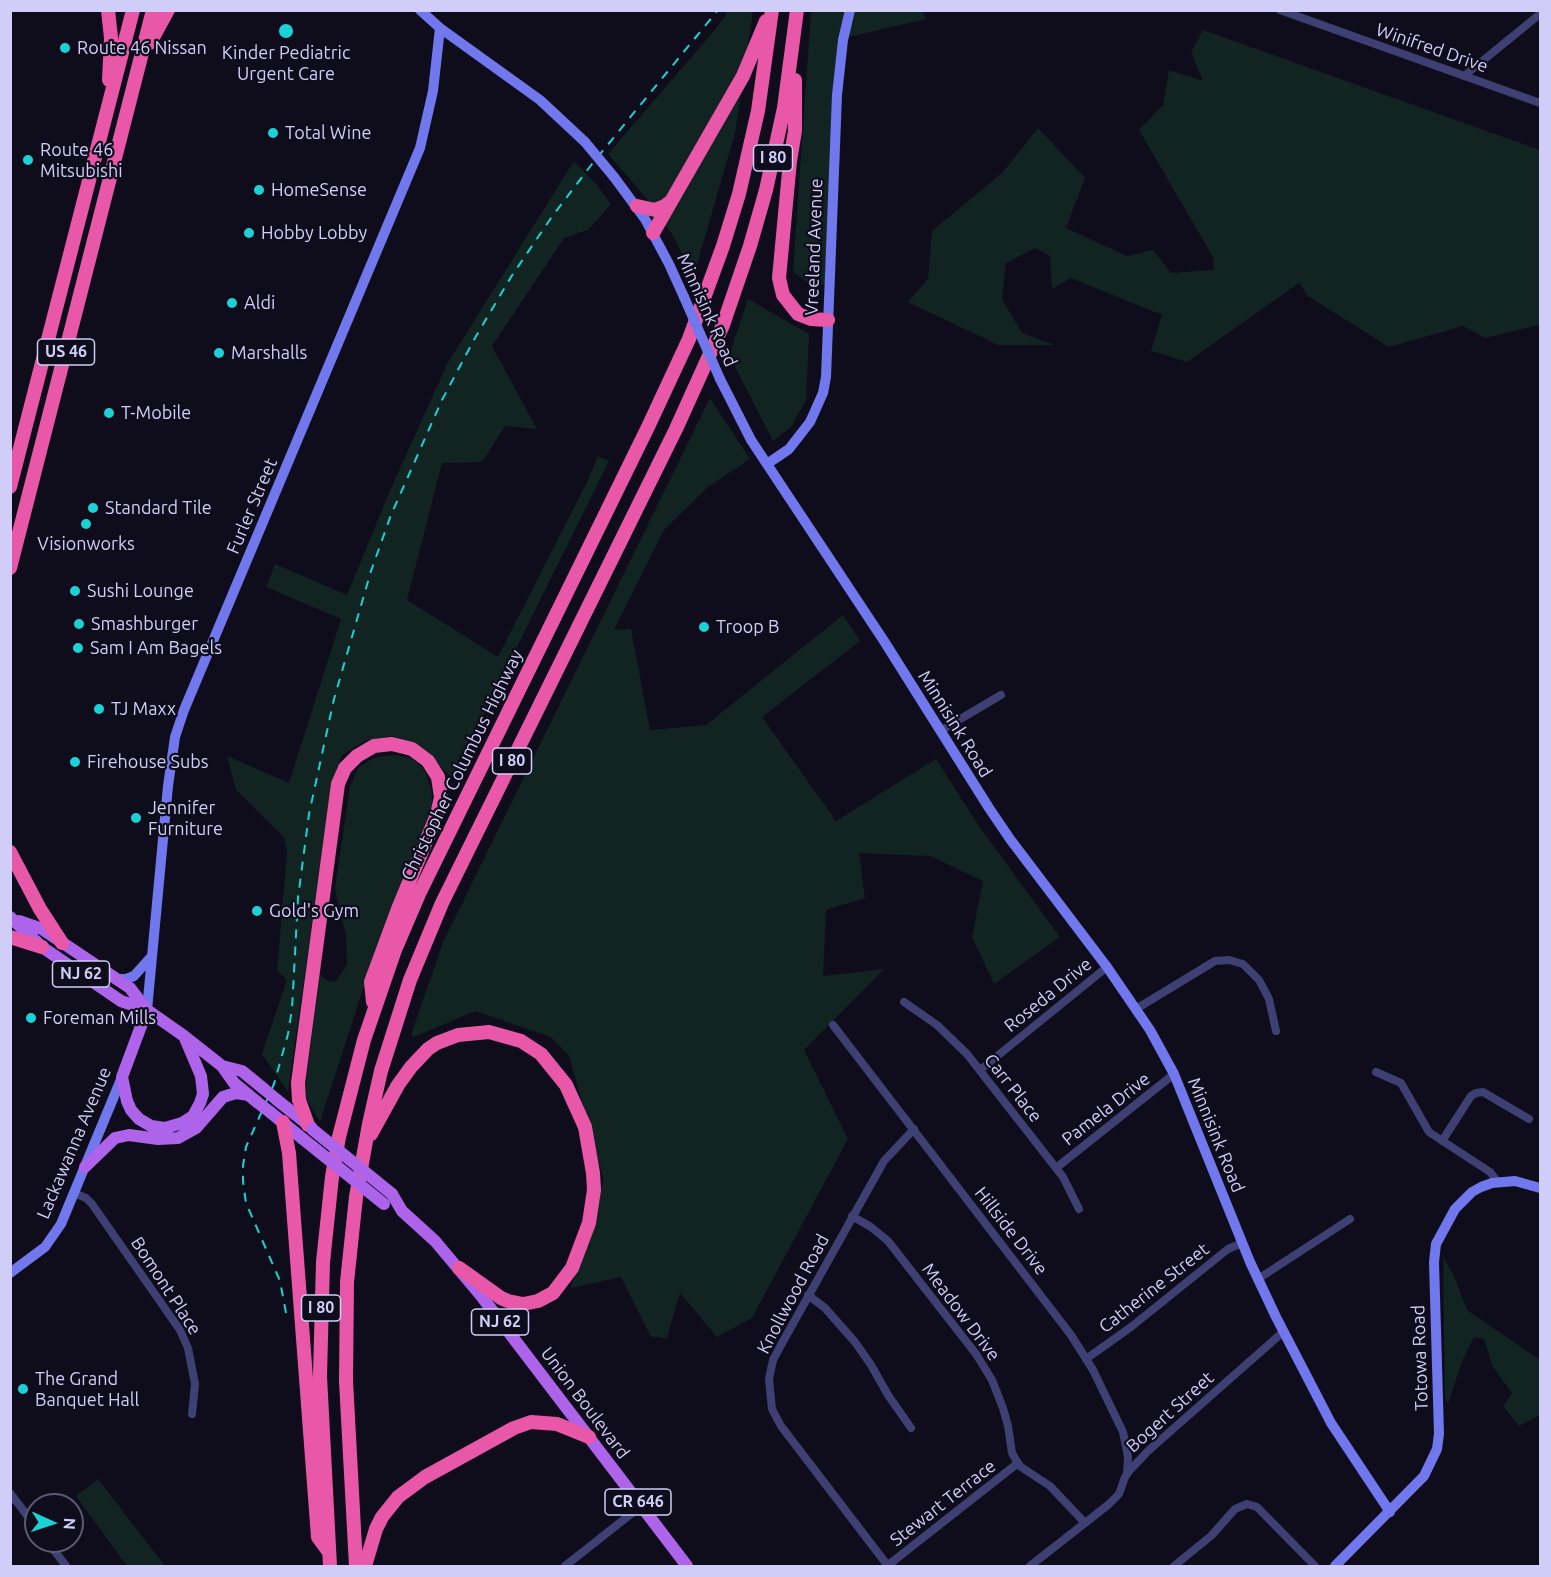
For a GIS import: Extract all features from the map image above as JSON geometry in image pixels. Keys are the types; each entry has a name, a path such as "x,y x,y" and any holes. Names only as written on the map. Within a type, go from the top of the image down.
{"highway":[{"path":"108,10 111,38 108,108"},
{"name":"US 46","path":"10,487 133,10"},
{"name":"US 46","path":"10,568 153,10"},
{"path":"141,60 168,10"},
{"path":"653,233 743,76 771,10"},
{"name":"Christopher Columbus Highway","path":"330,1560 320,1376 320,1319 332,1178 339,1137 356,1067 374,1006 430,869 648,427 689,339 723,246 741,187 758,111 771,10"},
{"name":"I 80","path":"356,1566 347,1409 345,1324 350,1239 365,1144 381,1071 394,1026 432,926 458,869 680,421 723,326 766,190 784,108 797,10"},
{"path":"794,35 795,131 779,278 783,295 798,314 811,319 828,320"},
{"path":"637,206 649,210 661,209 675,195"},
{"path":"310,1127 299,1100 298,1083 338,784 345,768 357,756 374,746 392,744 412,749 428,761 438,777 441,797 437,815 371,982 374,1006"},
{"path":"10,852 40,909 62,943"},
{"path":"10,937 42,947"},
{"path":"365,1144 398,1085 411,1067 428,1049 447,1039 479,1032 511,1037 541,1054 558,1073 574,1099 583,1120 589,1142 593,1173 594,1190 589,1223 572,1269 553,1293 538,1301 523,1304 501,1298 459,1268"},
{"path":"283,1122 289,1153 318,1537 330,1560"},
{"path":"365,1566 376,1528 382,1517 398,1497 416,1482 514,1428 531,1422 557,1424 589,1437"}],"main road":[{"name":"Union Boulevard","path":"13,918 42,929 130,988 147,1010"},
{"name":"Union Boulevard","path":"13,918 42,947 121,1000 147,1010 184,1036 222,1065 234,1083 303,1139 388,1199"},
{"name":"Lackawanna Avenue","path":"122,1077 147,1010"},
{"path":"122,1077 129,1106 135,1116 143,1122 165,1128 176,1126 189,1119 201,1103 203,1088 201,1076 184,1036"},
{"name":"Union Boulevard","path":"222,1065 242,1071 310,1127 435,1241 459,1268 687,1566"},
{"path":"85,1167 116,1137 129,1135 158,1139 178,1138 196,1128 223,1097 237,1093 254,1099"}],"street":[{"name":"Minnisink Road","path":"420,10 440,28 540,100 585,142 637,206 653,233 684,297 740,420 767,464 1006,832 1107,967 1164,1053 1242,1243 1283,1332 1331,1423 1390,1512"},
{"name":"Vreeland Avenue","path":"767,464 789,449 810,422 817,408 826,377 837,94 843,40 850,10"},
{"name":"Winifred Drive","path":"1280,10 1540,103"},
{"path":"1464,76 1540,14"},
{"name":"Furler Street","path":"147,1010 168,786 175,737 184,710 420,148 433,91 440,28"},
{"path":"940,731 1001,695"},
{"path":"116,979 134,976 152,956"},
{"path":"1136,1009 1215,961 1229,960 1243,964 1258,980 1269,999 1276,1031"},
{"name":"Roseda Drive","path":"980,1070 1107,967"},
{"name":"Carr Place","path":"904,1002 948,1034 980,1070 1056,1168 1079,1209"},
{"name":"Hillside Drive","path":"833,1025 1059,1318 1086,1359 1123,1432 1128,1457 1127,1474"},
{"path":"1376,1072 1401,1083 1429,1132 1490,1172 1498,1182"},
{"name":"Pamela Drive","path":"1056,1168 1174,1074"},
{"name":"Lackawanna Avenue","path":"10,1273 45,1247 53,1237 74,1193 122,1077"},
{"path":"1442,1141 1471,1096 1476,1093 1483,1092 1529,1119"},
{"name":"Knollwood Road","path":"888,1566 781,1426 772,1409 769,1379 773,1360 852,1216 884,1161 914,1129"},
{"name":"Totowa Road","path":"1335,1566 1424,1476 1437,1449 1439,1434 1434,1262 1436,1244 1455,1209 1463,1199 1481,1187 1498,1182 1515,1181 1540,1188"},
{"name":"Bomont Place","path":"74,1193 93,1204 180,1330 188,1347 195,1384 192,1414"},
{"name":"Meadow Drive","path":"852,1216 871,1227 888,1241 976,1354 992,1380 1003,1408 1012,1453 1018,1463"},
{"path":"1258,1279 1350,1219"},
{"name":"Catherine Street","path":"1086,1359 1131,1327 1228,1249 1242,1243"},
{"path":"808,1295 825,1308 855,1342 911,1428"},
{"name":"Bogert Street","path":"1030,1566 1115,1499 1127,1474 1148,1451 1283,1332"},
{"path":"1018,1463 1050,1486 1085,1523"},
{"name":"Stewart Terrace","path":"888,1566 1018,1463"},
{"path":"10,1493 24,1511"},
{"path":"1174,1566 1217,1531 1235,1509 1246,1504 1257,1507 1315,1566"},
{"path":"565,1566 641,1506"},
{"path":"56,1553 66,1566"}],"green space":[{"path":"726,11 753,11 735,133 694,275 670,231 647,199 608,154 714,31 726,15"},
{"path":"811,11 922,11 926,19 844,38 831,283 813,287 793,271"},
{"path":"1203,30 1540,150 1540,325 1485,338 1463,326 1389,347 1308,296 1299,283 1187,362 1151,351 1162,315 1071,278 1052,289 1050,256 1035,248 1006,263 1002,299 1022,333 1055,345 998,345 908,302 928,279 932,231 1002,173 1038,128 1085,178 1066,228 1127,256 1153,250 1171,273 1214,270 1213,257 1139,130 1163,105 1169,70 1203,81 1191,52"},
{"path":"574,161 611,204 588,230 564,238 492,346 537,429 505,426 482,462 442,463 407,600 498,657 598,456 609,461 452,778 418,745 394,736 367,740 342,755 332,782 288,1092 262,1054 287,980 277,971 287,851 284,837 236,790 227,756 289,783 341,619 266,587 275,564 347,595 389,493 447,364"},
{"path":"748,299 809,334 806,400 791,427 773,441 729,355"},
{"path":"710,398 750,459 709,486 664,530 614,630 631,629 650,730 706,725 843,615 860,641 762,717 836,821 936,759 981,829 1060,937 994,984 972,937 983,881 930,856 859,853 865,898 826,910 823,976 884,969 804,1050 848,1139 752,1318 717,1337 680,1293 667,1338 651,1337 621,1277 571,1288 604,1180 569,1056 551,1037 475,1011 414,1037 411,1035 443,942"},
{"path":"392,755 413,758 425,771 431,789 433,809 373,958 320,1122 307,1100 306,1082 320,975 326,980 335,982 347,965 346,935 335,888 350,786 359,767 373,758"},
{"path":"1443,1256 1454,1276 1467,1310 1540,1360 1540,1415 1519,1426 1503,1406 1512,1393 1493,1367 1484,1339 1474,1337 1461,1363 1449,1402 1445,1401"},
{"path":"98,1479 165,1566 127,1566 84,1507 84,1493 80,1493"}],"railway":[{"path":"286,1313 280,1281 246,1203 243,1166 246,1147 274,1084 288,1034 292,1009 298,898 309,814 334,699 371,571 391,515 442,400 511,277 551,218 592,164 718,10"}],"place":[{"name":"Kinder Pediatric Urgent Care","path":"286,31"},
{"name":"Route 46 Nissan","path":"65,48"},
{"name":"Total Wine","path":"273,133"},
{"name":"Route 46 Mitsubishi","path":"28,160"},
{"name":"HomeSense","path":"259,190"},
{"name":"Hobby Lobby","path":"249,233"},
{"name":"Aldi","path":"232,303"},
{"name":"Marshalls","path":"219,353"},
{"name":"T-Mobile","path":"109,413"},
{"name":"Standard Tile","path":"93,508"},
{"name":"Visionworks","path":"86,524"},
{"name":"Sushi Lounge","path":"75,591"},
{"name":"Smashburger","path":"79,624"},
{"name":"Troop B","path":"704,627"},
{"name":"Sam I Am Bagels","path":"78,648"},
{"name":"TJ Maxx","path":"99,709"},
{"name":"Firehouse Subs","path":"75,762"},
{"name":"Jennifer Furniture","path":"136,818"},
{"name":"Gold's Gym","path":"257,911"},
{"name":"Foreman Mills","path":"31,1018"},
{"name":"The Grand Banquet Hall","path":"23,1389"}]}
